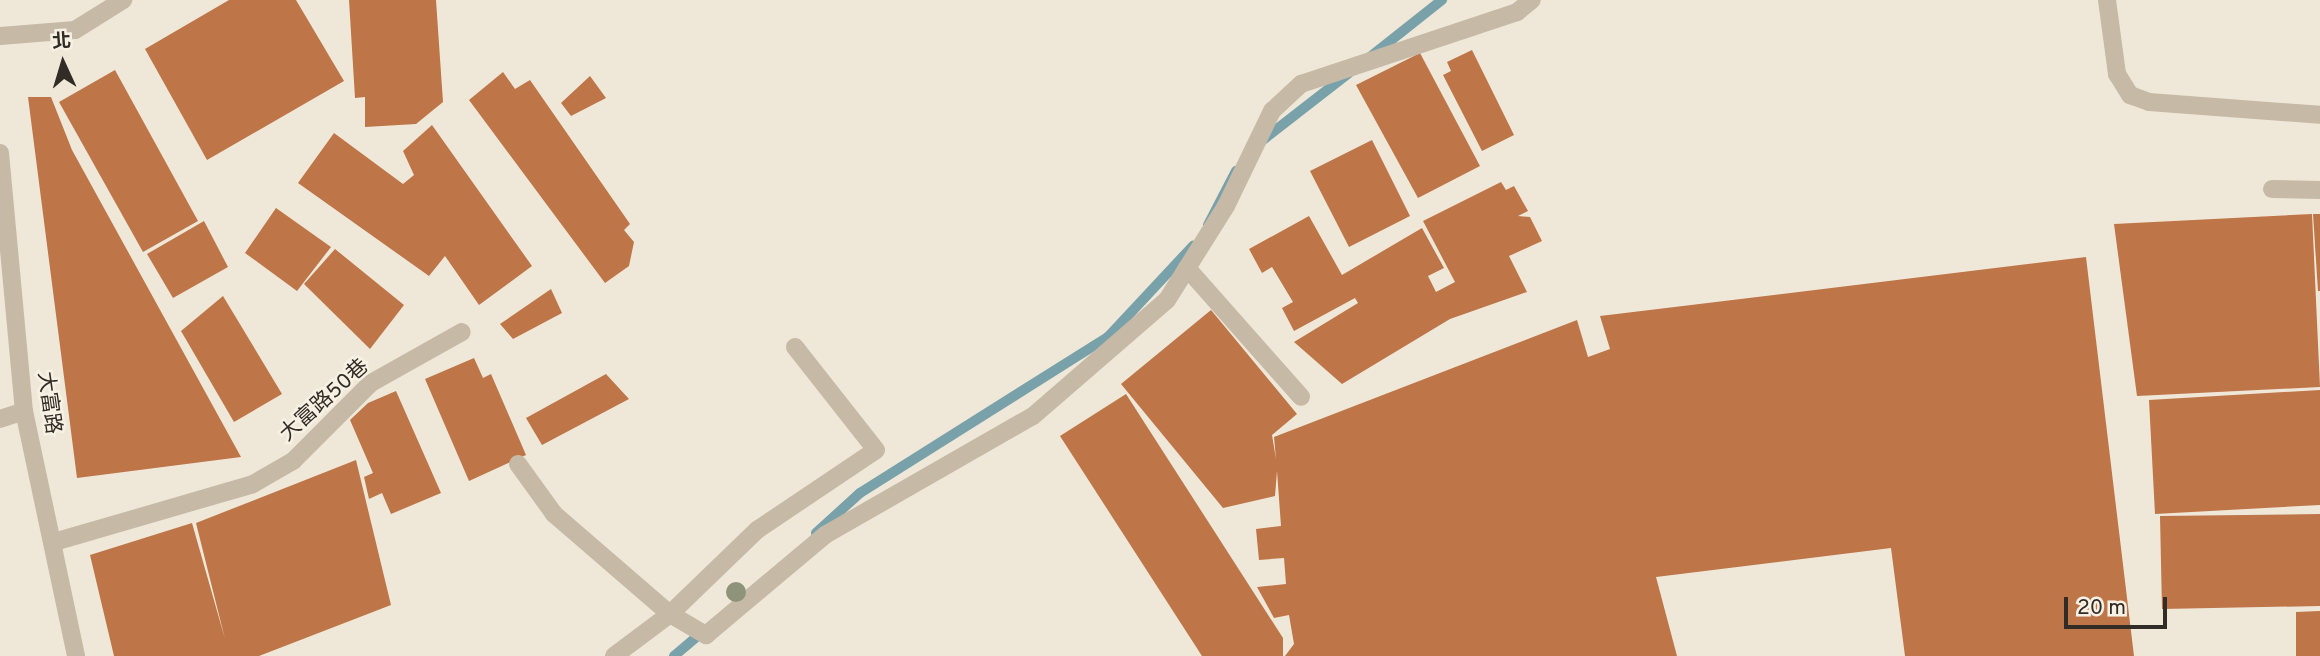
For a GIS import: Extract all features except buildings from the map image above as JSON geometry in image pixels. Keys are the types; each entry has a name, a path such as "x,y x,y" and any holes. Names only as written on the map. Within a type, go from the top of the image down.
{"street":[{"path":"0,36 75,30 123,0"},
{"path":"518,464 554,514 670,614 706,635 825,535 1033,416 1167,300 1226,206 1272,111 1301,84 1532,0"},
{"path":"2107,0 2117,74 2130,95 2149,103 2320,115"},
{"name":"大富路","path":"0,153 24,411 54,542 76,656"},
{"path":"2272,189 2320,190"},
{"path":"1187,268 1301,397"},
{"name":"大富路50巷","path":"54,542 253,484 293,461 372,383 462,332"},
{"path":"614,656 670,614 757,530 876,450 795,348"},
{"path":"0,419 24,411"}],"waterway":[{"path":"1370,57 1442,0"},
{"path":"1259,143 1349,73"},
{"path":"1208,225 1236,171"},
{"path":"816,533 860,493 1108,337 1193,246"},
{"path":"674,656 706,629"}]}
